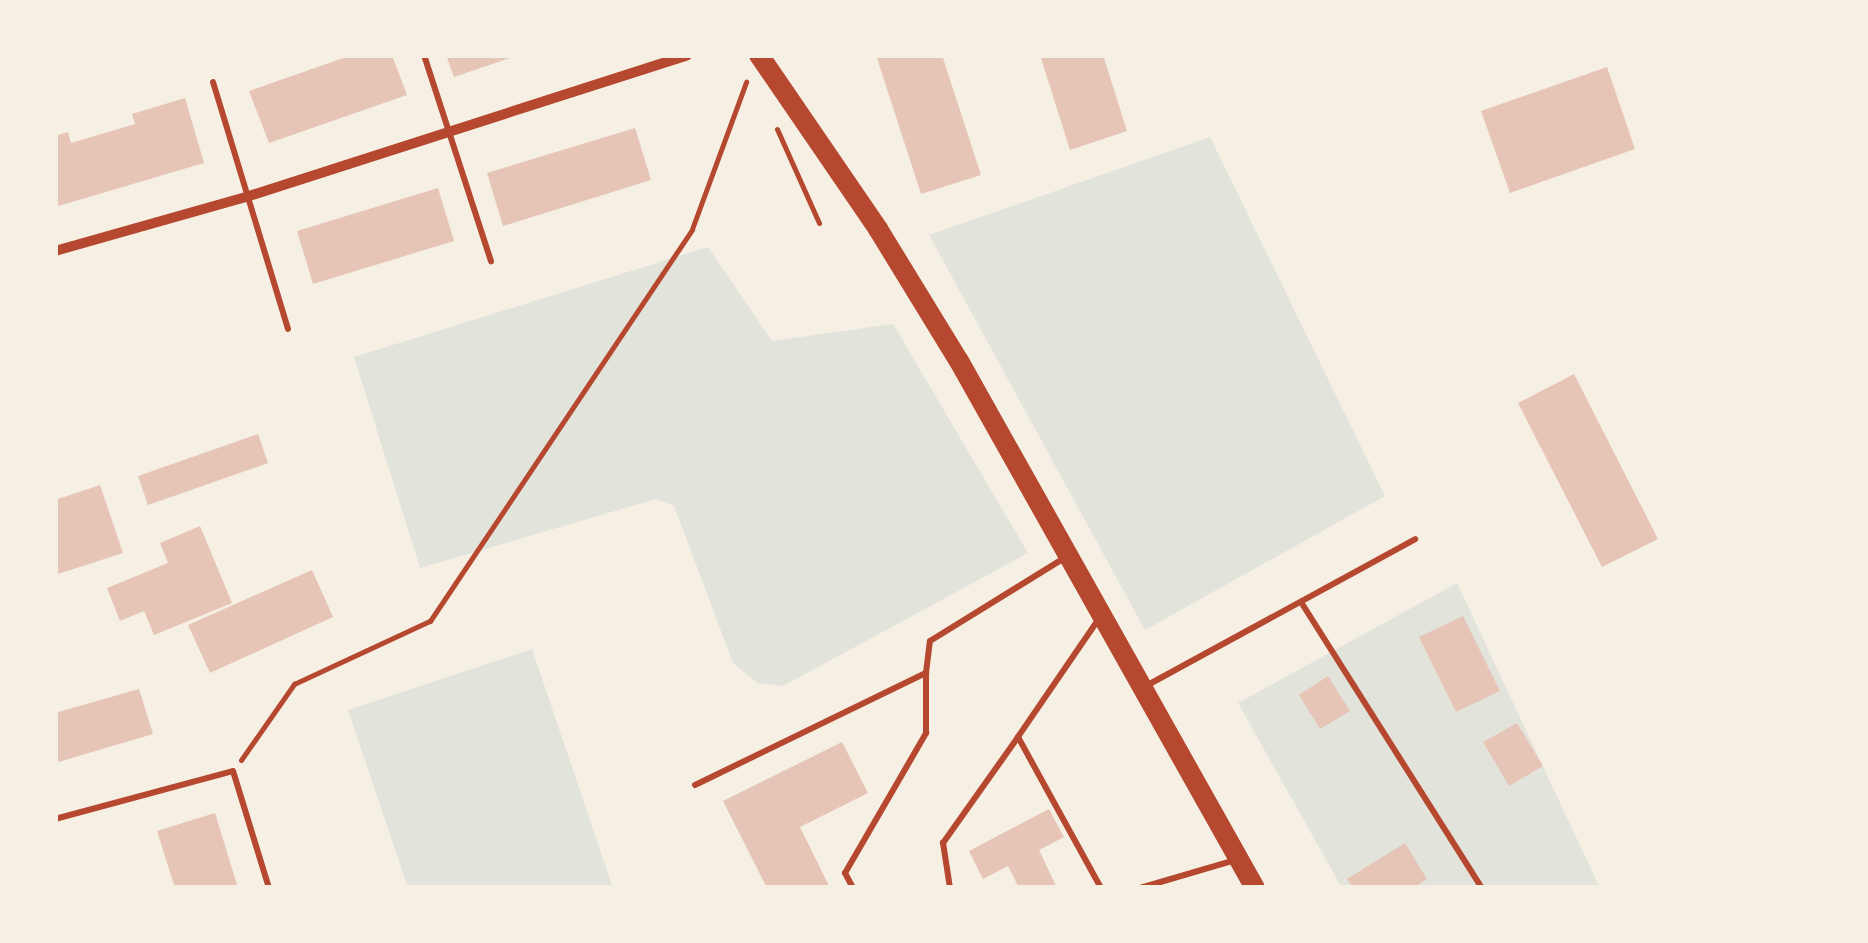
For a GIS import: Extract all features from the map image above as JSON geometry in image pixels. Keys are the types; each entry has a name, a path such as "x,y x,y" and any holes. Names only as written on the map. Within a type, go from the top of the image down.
{"main road":[{"path":"759,55 878,229 959,360 1255,888"}],"street":[{"path":"55,251 450,134 688,55"}],"lane":[{"path":"424,55 491,261"},
{"path":"213,82 288,329"},
{"path":"1143,687 1414,539"},
{"path":"854,888 845,873 926,733 930,641 1067,556"},
{"path":"1301,602 1482,888"},
{"path":"950,888 943,843 1102,614"},
{"path":"695,785 926,673"},
{"path":"1018,736 1100,888"},
{"path":"55,819 233,771 269,888"},
{"path":"1140,888 1238,859"}],"path":[{"path":"233,771 294,684 430,621 692,230 746,82"}],"shaded area":[{"path":"1210,137 1385,496 1145,630 929,235"},
{"path":"708,247 772,341 893,324 1028,553 783,686 757,683 733,663 674,506 656,499 420,568 354,357"},
{"path":"1457,583 1600,888 1342,888 1238,703"},
{"path":"532,649 613,888 408,888 348,710"}],"building":[{"path":"352,55 392,55 407,95 269,143 249,91"},
{"path":"446,55 516,55 516,56 454,77"},
{"path":"876,55 942,55 981,175 921,194"},
{"path":"1040,55 1103,55 1127,131 1070,150"},
{"path":"1607,67 1635,149 1510,193 1481,111"},
{"path":"185,98 204,163 55,207 55,136 68,132 71,143 135,124 132,114"},
{"path":"635,128 651,180 503,226 487,173"},
{"path":"438,188 454,241 313,284 297,231"},
{"path":"1574,374 1658,539 1602,567 1518,403"},
{"path":"258,434 268,463 148,505 138,476"},
{"path":"100,485 123,553 55,575 55,500"},
{"path":"200,526 232,603 154,635 144,611 120,621 107,588 168,563 160,543"},
{"path":"312,570 333,617 210,673 188,625"},
{"path":"1463,616 1500,691 1456,712 1419,637"},
{"path":"1328,676 1350,711 1320,729 1299,695"},
{"path":"139,689 153,734 55,763 55,713"},
{"path":"1517,723 1543,766 1509,786 1483,742"},
{"path":"842,742 868,793 800,827 830,888 767,888 723,801"},
{"path":"1049,809 1064,837 1039,850 1057,888 1019,888 1008,866 983,879 969,851"},
{"path":"215,813 238,888 175,888 157,831"},
{"path":"1405,843 1427,879 1413,888 1353,888 1347,879"}]}
